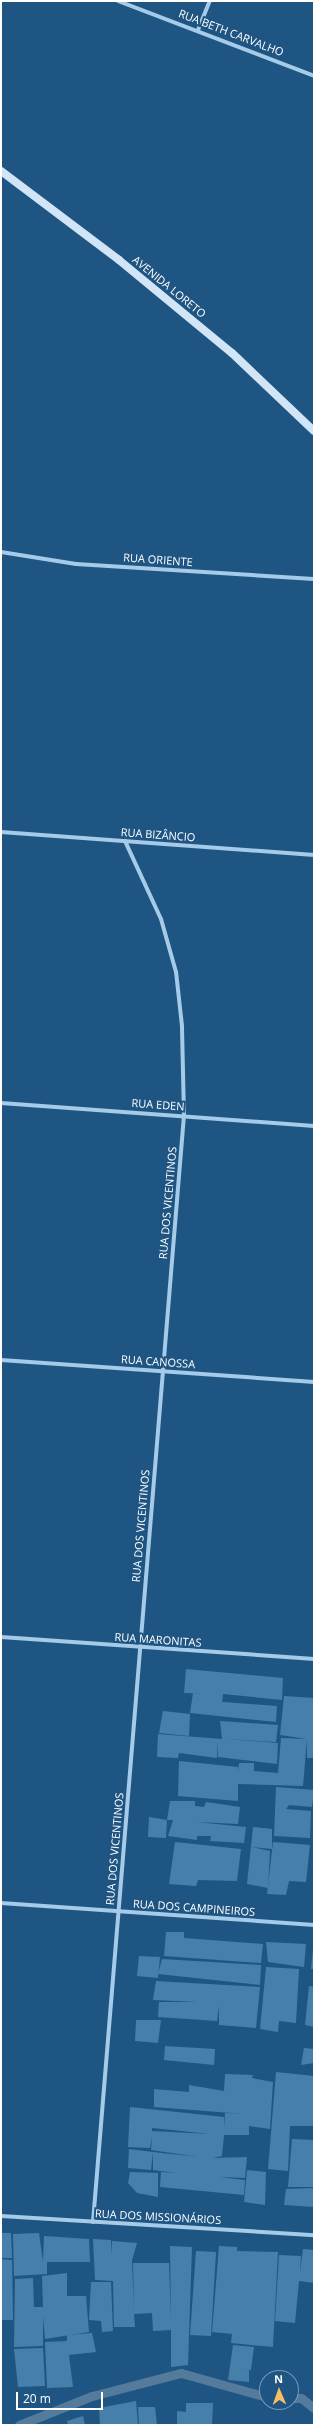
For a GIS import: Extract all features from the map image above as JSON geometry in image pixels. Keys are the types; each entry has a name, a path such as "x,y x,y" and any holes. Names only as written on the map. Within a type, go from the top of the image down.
{"street":[{"name":"RUA BETH CARVALHO","path":"118,1 198,30 314,76"},
{"path":"198,30 210,1"},
{"name":"AVENIDA LORETO","path":"1,171 113,256 232,353 314,431"},
{"name":"RUA ORIENTE","path":"1,552 76,564 314,579"},
{"name":"RUA BIZÂNCIO","path":"1,832 314,855"},
{"name":"RUA DOS VICENTINOS","path":"93,2222 184,1116 182,1026 176,972 161,919 125,841"},
{"name":"RUA EDEN","path":"1,1103 314,1126"},
{"name":"RUA CANOSSA","path":"1,1360 314,1382"},
{"name":"RUA MARONITAS","path":"1,1636 140,1648 314,1659"},
{"name":"RUA DOS CAMPINEIROS","path":"1,1903 314,1925"},
{"name":"RUA DOS MISSIONÁRIOS","path":"1,2216 314,2235"}],"building":[{"path":"186,1669 283,1678 282,1700 223,1694 222,1702 277,1706 276,1722 190,1713 193,1693 184,1693"},
{"path":"284,1696 314,1698 314,1758 307,1758 307,1739 280,1735"},
{"path":"163,1711 190,1714 189,1736 159,1733"},
{"path":"220,1721 278,1725 276,1742 227,1739 278,1743 277,1764 218,1757 218,1741 217,1758 179,1753 178,1758 157,1757 158,1734 222,1739"},
{"path":"281,1738 307,1739 303,1786 238,1784 238,1801 178,1796 179,1761 238,1767 238,1772 239,1763 254,1763 254,1771 278,1773"},
{"path":"276,1787 314,1790 312,1807 289,1805 286,1809 311,1811 310,1838 274,1836"},
{"path":"170,1801 195,1801 195,1806 204,1807 206,1802 240,1807 238,1824 196,1822 246,1827 244,1843 210,1841 211,1836 197,1836 197,1840 168,1836 173,1820 167,1820"},
{"path":"149,1817 167,1820 166,1838 148,1837"},
{"path":"253,1827 272,1829 272,1849 252,1847 270,1851 268,1888 247,1884"},
{"path":"175,1842 241,1849 237,1881 198,1880 196,1886 169,1884"},
{"path":"273,1842 310,1845 306,1882 289,1881 286,1895 267,1894"},
{"path":"166,1932 184,1932 184,1938 263,1944 261,1963 164,1956"},
{"path":"266,1942 306,1944 304,1967 268,1962"},
{"path":"313,1949 314,1969 311,1969"},
{"path":"139,1956 160,1957 158,1978 137,1976"},
{"path":"162,1959 261,1965 260,1985 158,1974"},
{"path":"266,1967 299,1969 296,2023 279,2021 278,2032 260,2029"},
{"path":"156,1981 260,1987 256,2028 219,2025 219,2006 217,2021 158,2017 159,2002 198,2002 153,2000"},
{"path":"309,1986 314,1987 314,2027 305,2025"},
{"path":"136,2020 161,2020 158,2043 135,2041"},
{"path":"165,2046 215,2049 214,2065 164,2060"},
{"path":"304,2048 314,2049 314,2063 301,2065"},
{"path":"276,2072 314,2076 314,2126 290,2126 288,2171 268,2169"},
{"path":"225,2074 253,2075 252,2078 273,2082 270,2129 249,2126 249,2135 224,2135 222,2156 213,2158 247,2157 245,2178 219,2177 245,2180 244,2195 160,2187 161,2172 176,2173 153,2170 153,2152 199,2157 151,2150 152,2136 150,2148 128,2147 130,2107 224,2117 224,2128 225,2113 244,2114 154,2107 154,2089 189,2092 189,2085 224,2091","holes":["152,2128 210,2134 152,2131"]},
{"path":"292,2139 314,2140 314,2187 288,2187"},
{"path":"129,2149 153,2152 151,2170 128,2168"},
{"path":"247,2170 266,2172 265,2205 244,2202"},
{"path":"130,2172 158,2173 158,2197 137,2193 128,2183"},
{"path":"314,2188 314,2207 284,2205 286,2189"},
{"path":"1,2233 11,2233 12,2258 1,2258"},
{"path":"39,2233 43,2262 44,2236 89,2239 90,2262 47,2262 47,2274 14,2276 13,2234"},
{"path":"93,2239 111,2240 111,2255 112,2241 137,2243 132,2260 134,2313 133,2263 169,2263 171,2320 170,2246 192,2247 188,2365 171,2367 171,2330 153,2331 152,2313 134,2314 135,2327 114,2327 113,2281 95,2280"},
{"path":"219,2246 237,2247 237,2251 278,2252 273,2347 231,2343 232,2334 212,2332"},
{"path":"303,2249 314,2250 314,2283 299,2281 295,2323 275,2321 279,2255 301,2256 300,2273"},
{"path":"196,2251 216,2252 211,2336 190,2335"},
{"path":"1,2259 12,2260 13,2320 1,2320"},
{"path":"67,2273 67,2296 86,2296 89,2332 45,2339 43,2316 43,2346 14,2347 15,2279 33,2278 34,2307 43,2307 42,2276"},
{"path":"91,2282 111,2282 113,2331 102,2332 101,2321 89,2320"},
{"path":"92,2333 96,2352 69,2355 73,2387 47,2388 45,2342 67,2341 67,2335"},
{"path":"233,2345 254,2347 251,2370 238,2369 249,2370 249,2382 228,2380"},
{"path":"43,2348 45,2386 18,2387 14,2349"},
{"path":"136,2401 138,2425 100,2425 99,2408"},
{"path":"186,2403 213,2403 212,2425 177,2425 177,2411 186,2412"},
{"path":"138,2407 155,2407 157,2425 139,2425"},
{"path":"83,2416 85,2425 68,2425 67,2421"}],"waterway":[{"path":"19,2425 92,2396 181,2373 259,2395"},
{"path":"299,2398 314,2408"}]}
